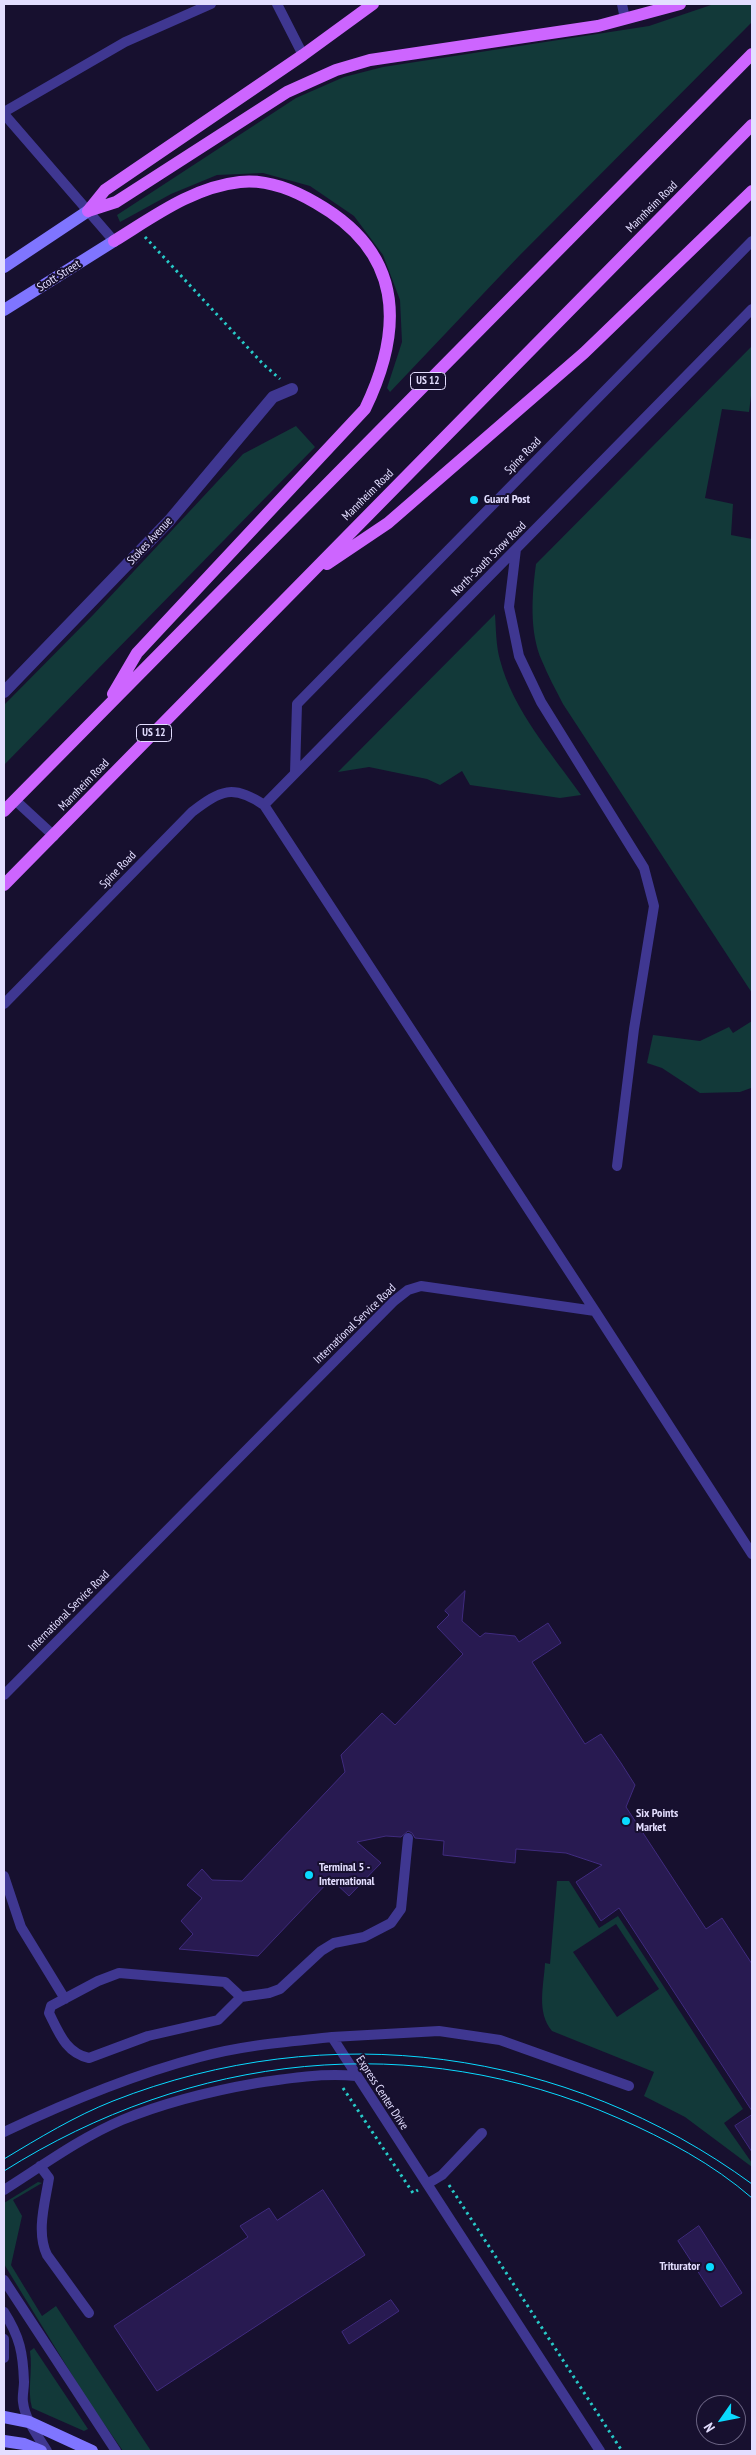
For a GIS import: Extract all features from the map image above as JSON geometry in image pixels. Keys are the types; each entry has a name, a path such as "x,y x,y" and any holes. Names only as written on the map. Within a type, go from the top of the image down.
{"main road":[{"path":"88,211 105,190 303,55 373,4"},
{"path":"88,211 116,202 288,92 336,70 370,60 598,26 680,4"},
{"name":"US 12","path":"4,811 752,54"},
{"name":"Mannheim Road","path":"4,885 752,125"},
{"path":"105,710 137,653 365,409 377,384 386,351 390,324 388,292 373,252 340,217 295,191 270,184 243,182 216,186 189,197 114,241"},
{"path":"304,579 388,523 584,353 752,191"}],"street":[{"path":"4,267 88,211"},
{"name":"Scott Street","path":"4,310 114,241"},
{"name":"Stokes Avenue","path":"4,692 169,521 273,397 292,390"},
{"path":"4,2416 29,2422 92,2451"},
{"path":"4,2441 24,2444 41,2451"}],"lane":[{"path":"114,241 4,113 125,42 211,4"},
{"path":"277,4 303,55"},
{"path":"622,4 625,19"},
{"name":"Spine Road","path":"296,773 297,704 752,241"},
{"name":"North-South Snow Road","path":"264,805 752,309"},
{"path":"516,549 509,607 519,656 541,702 644,868 654,906 634,1029 617,1166"},
{"name":"Spine Road","path":"4,1004 192,812 206,801 213,796 231,791 247,793 264,805"},
{"path":"14,800 54,836"},
{"path":"264,805 752,1554"},
{"name":"International Service Road","path":"4,1695 387,1308 408,1290 421,1286 595,1311"},
{"path":"241,1997 225,1982 119,1974 98,1981 51,2006 49,2013 67,2047 80,2056 90,2058 148,2036 218,2020 241,1997 270,1993 280,1989 320,1951 334,1943 364,1936 391,1923 401,1909 408,1838"},
{"path":"4,1876 21,1927 65,1999"},
{"path":"4,2132 107,2086 201,2056 258,2045 332,2037 439,2031 500,2040 629,2086"},
{"name":"Express Center Drive","path":"332,2037 598,2449"},
{"path":"4,2190 40,2166 121,2121 170,2102 258,2083 334,2074 356,2076"},
{"path":"427,2184 442,2175 482,2134"},
{"path":"40,2166 49,2178 42,2244 47,2255 89,2313"},
{"path":"4,2280 116,2451"},
{"path":"4,2312 16,2330 21,2345 23,2402 29,2422 47,2451"},
{"path":"4,2339 4,2358"}],"path":[{"path":"136,227 263,364 292,390"},
{"path":"334,2074 353,2106 413,2193 427,2184"},
{"path":"442,2175 622,2451"}],"green space":[{"path":"714,4 752,4 752,22 519,256 390,392 387,388 402,342 400,300 383,255 354,216 310,186 263,173 217,175 171,194 120,222 117,215 296,98 344,77 383,67 649,26"},
{"path":"752,346 752,388 749,412 722,409 705,498 733,504 731,535 752,539 752,993 563,704 538,650 533,625 533,588 536,564"},
{"path":"296,426 315,447 4,765 4,705 93,615 243,454"},
{"path":"495,614 499,655 514,696 534,731 581,795 560,798 470,785 462,771 440,785 427,779 369,767 338,772"},
{"path":"752,1021 751,1088 740,1092 700,1093 662,1068 647,1063 653,1035 700,1041 729,1027 733,1033"},
{"path":"557,1881 569,1881 599,1928 618,1916 743,2109 724,2123 752,2163 752,2167 685,2117 644,2096 654,2072 552,2031 547,2024 542,2007 545,1963 550,1964","holes":["616,1924 659,1989 617,2017 573,1952"]},
{"path":"38,2182 42,2183 13,2200 22,2216 11,2265 42,2316 56,2306 151,2451 123,2451 88,2401 4,2264 4,2203"},
{"path":"34,2348 88,2429 84,2431 32,2408 30,2394 30,2351"}],"building":[{"name":"Terminal 5 - International","path":"465,1591 462,1621 480,1637 485,1633 515,1636 519,1642 548,1623 561,1643 532,1662 585,1744 601,1734 621,1763 635,1785 626,1807 706,1929 722,1918 752,1964 752,2111 619,1908 601,1921 576,1882 602,1865 566,1853 516,1849 515,1863 443,1855 444,1841 415,1838 408,1831 401,1837 386,1836 357,1842 381,1863 349,1896 331,1879 258,1956 179,1949 193,1934 181,1921 202,1898 187,1885 202,1869 212,1880 242,1881 345,1772 341,1755 382,1713 395,1725 463,1654 437,1627 449,1615 445,1611"},
{"path":"752,2115 752,2152 735,2126"},
{"path":"323,2190 365,2255 157,2391 114,2326 248,2237 240,2226 269,2208 277,2220"},
{"name":"Triturator","path":"699,2226 742,2293 721,2307 678,2241"},
{"path":"391,2300 399,2311 349,2344 342,2332"}],"tram line":[{"path":"4,2159 85,2113 113,2101 195,2075 278,2059 361,2054 444,2060 525,2076 604,2102 680,2138 752,2184"},
{"path":"4,2171 76,2131 150,2100 227,2079 305,2066 383,2064 462,2072 541,2090 618,2118 654,2135 705,2163 752,2198"}],"place":[{"name":"Guard Post","path":"474,500"},
{"name":"Six Points Market","path":"626,1821"},
{"name":"Terminal 5 - International","path":"309,1875"},
{"name":"Triturator","path":"710,2267"}]}
